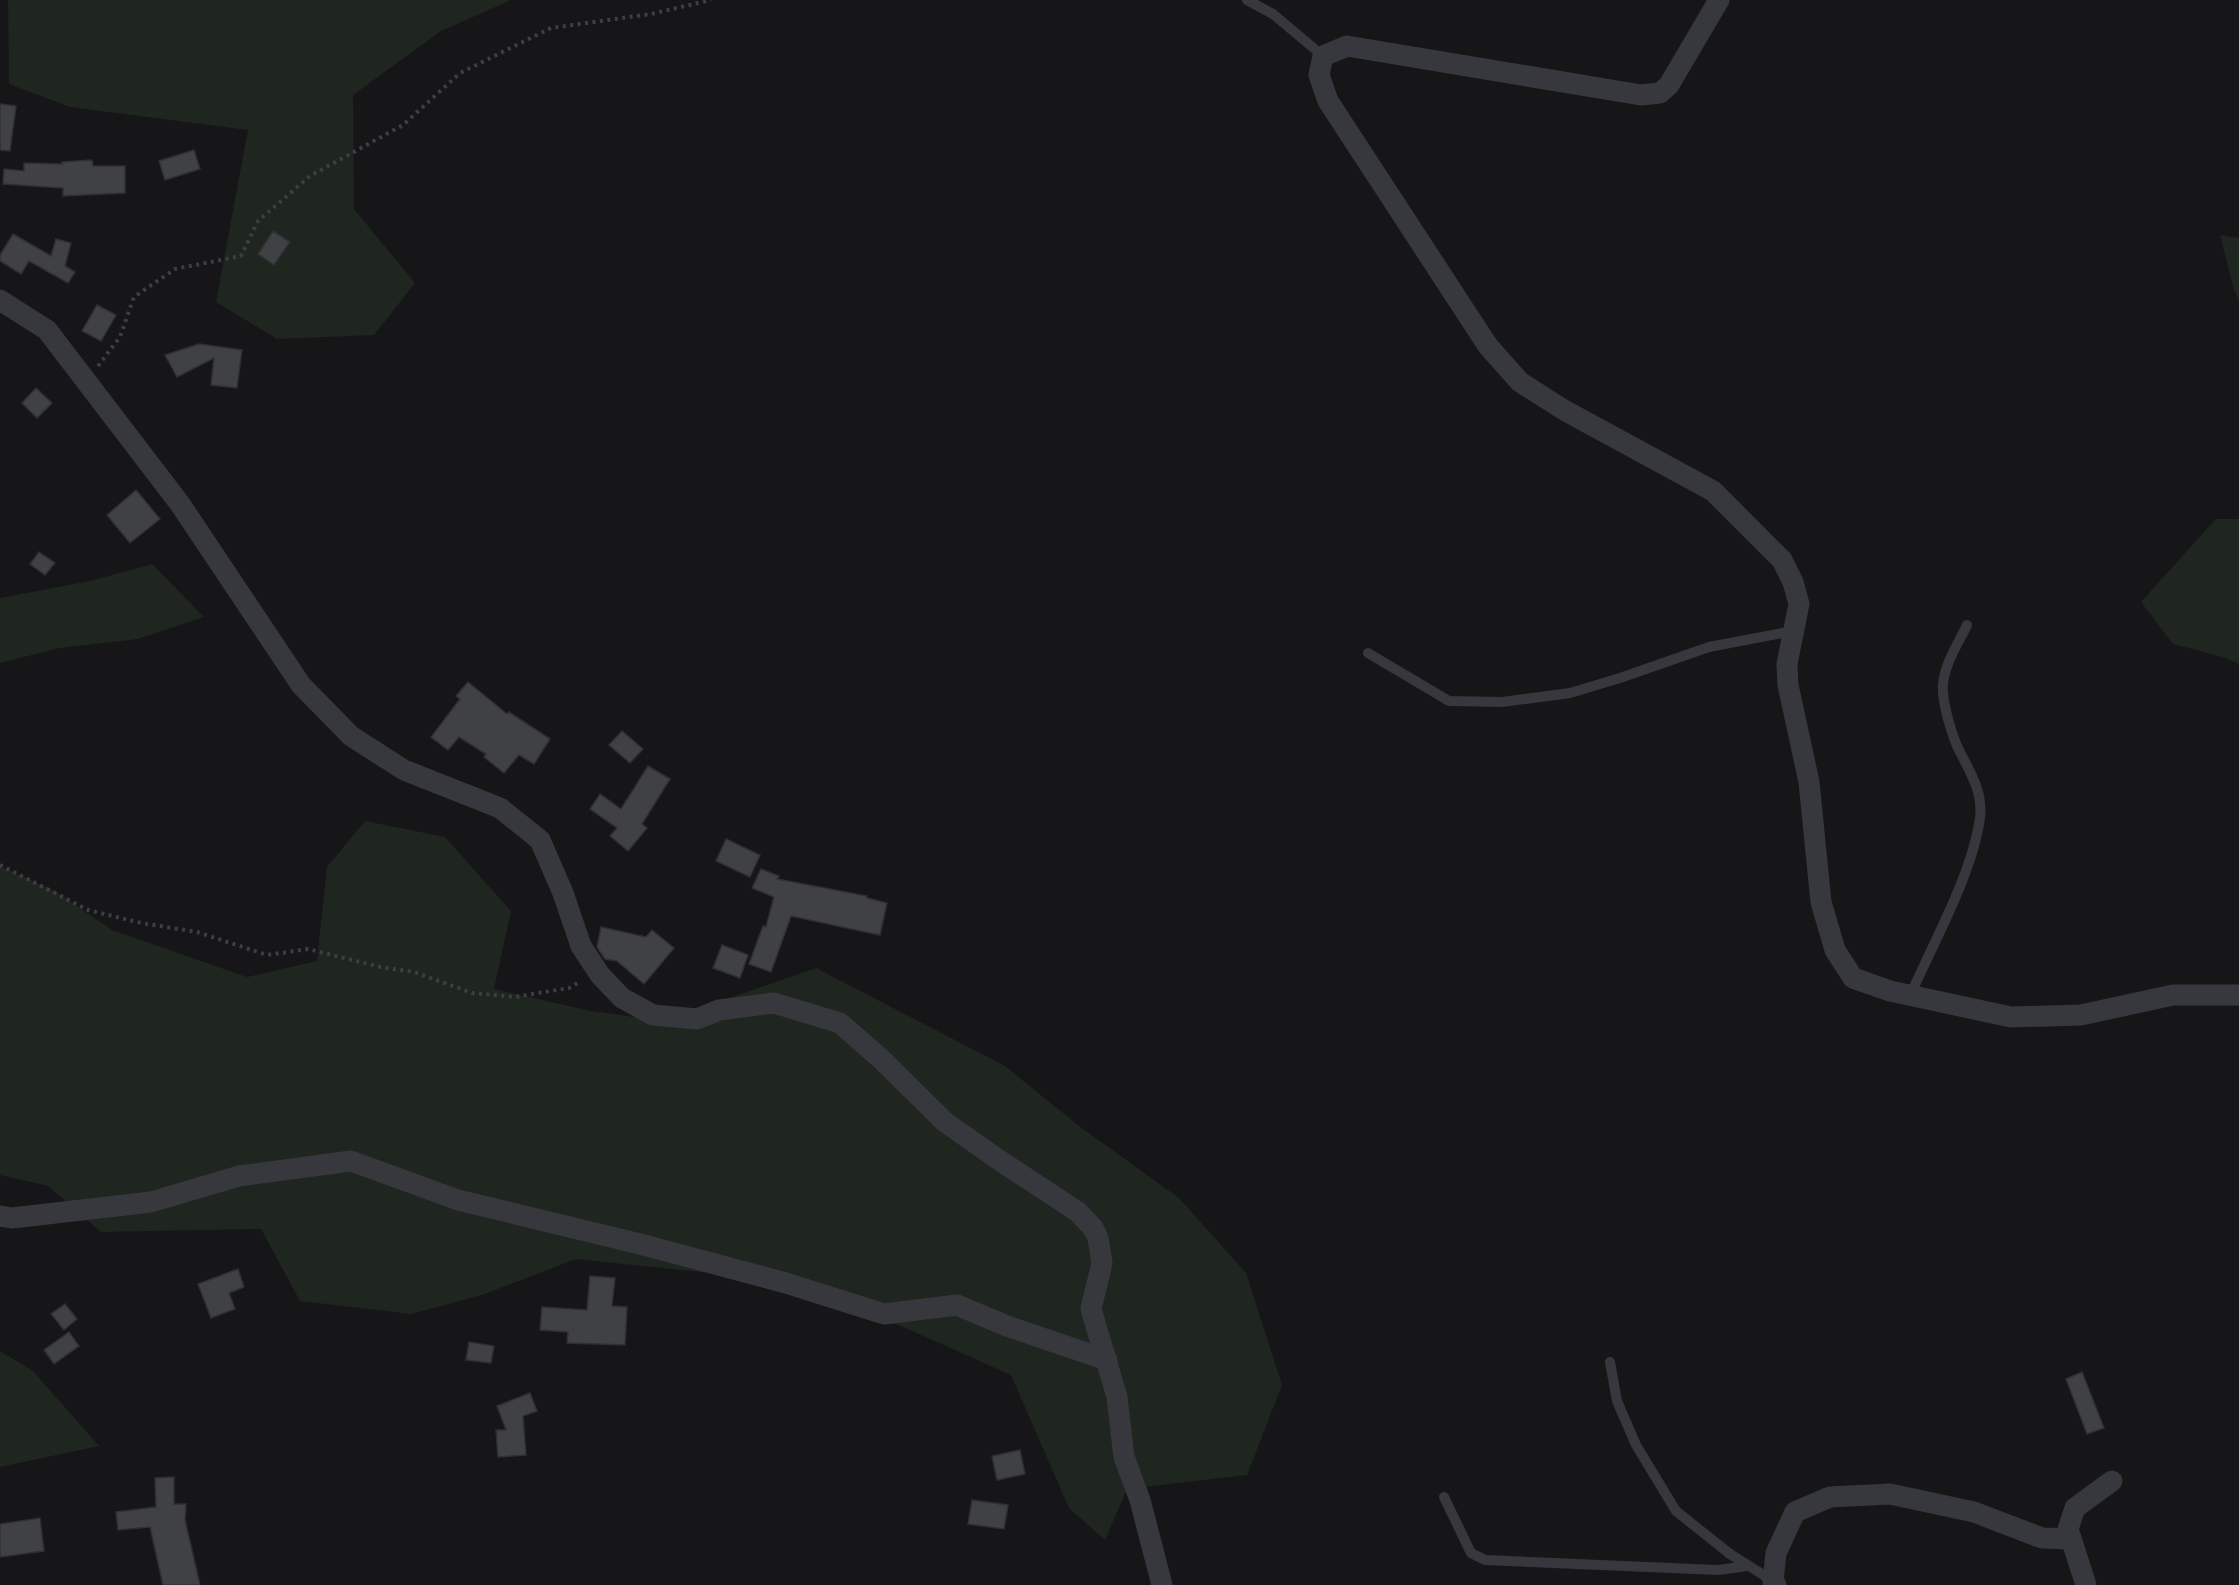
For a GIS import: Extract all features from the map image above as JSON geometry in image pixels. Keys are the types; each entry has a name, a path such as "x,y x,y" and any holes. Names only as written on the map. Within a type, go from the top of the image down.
{"street":[{"path":"1719,0 1669,85 1660,93 1641,95 1347,46 1323,56 1319,75 1328,101 1488,346 1520,382 1564,410 1713,491 1782,560 1793,582 1799,604 1787,664 1788,685 1809,782 1821,902 1835,950 1853,978 1910,996 2011,1017 2081,1015 2173,994 2239,995"},
{"path":"0,300 47,330 180,504 301,685 351,736 404,770 500,808 540,840 563,893 581,946 597,970 622,998 653,1015 697,1019 719,1010 774,1003 840,1023 880,1058 945,1122 1078,1212 1093,1228 1098,1238 1102,1263 1091,1309 1117,1397 1124,1457 1140,1500 1162,1585"},
{"path":"0,1216 12,1218 151,1202 239,1176 351,1161 458,1200 640,1244 786,1283 884,1314 957,1305 1007,1326 1107,1360"},
{"path":"2086,1585 2068,1529 2075,1508 2112,1481"},
{"path":"1775,1583 1776,1553 1796,1512 1830,1497 1890,1494 1974,1512 2042,1538 2072,1539"}],"lane":[{"path":"1247,0 1273,14 1323,56"},
{"path":"1910,996 1967,870 1980,817 1978,788 1958,750 1949,722 1943,685 1948,663 1967,626"},
{"path":"1368,653 1449,700 1502,702 1570,693 1709,647 1793,631"},
{"path":"1610,1362 1617,1401 1636,1445 1676,1510 1730,1554 1775,1583"},
{"path":"1444,1497 1471,1553 1485,1560 1718,1570 1748,1566"}],"path":[{"path":"87,381 120,337 134,297 175,269 241,256 258,221 310,176 403,125 460,73 551,28 651,15 711,0"},
{"path":"0,865 88,910 197,932 267,955 308,949 380,967 414,972 472,993 515,997 569,988 597,970"}],"shaded area":[{"path":"8,0 511,0 441,31 353,95 354,209 415,283 374,335 277,339 216,302 248,130 70,107 9,84"},
{"path":"2220,235 2239,238 2239,300 2234,290"},
{"path":"2216,519 2239,519 2239,664 2223,657 2173,644 2141,602"},
{"path":"152,564 204,617 138,639 60,648 0,663 0,598 90,581"},
{"path":"365,821 445,837 511,911 494,989 591,1011 663,1021 816,968 1005,1066 1083,1129 1179,1198 1246,1273 1282,1385 1247,1475 1127,1489 1105,1540 1069,1508 1011,1375 901,1326 835,1303 720,1274 576,1259 482,1295 411,1314 300,1301 261,1229 101,1232 48,1186 0,1175 0,866 55,891 112,930 247,977 317,961 327,867"},
{"path":"0,1351 33,1371 99,1446 0,1467"}],"building":[{"path":"0,104 16,106 10,151 0,150"},
{"path":"194,150 200,169 165,180 159,161"},
{"path":"92,160 93,166 125,166 125,193 63,196 63,188 3,184 4,169 24,171 24,163 62,164 62,162"},
{"path":"273,231 290,242 274,265 258,254"},
{"path":"13,234 51,256 56,239 71,243 65,266 75,272 68,283 29,261 21,274 0,261 0,255"},
{"path":"97,305 116,315 101,341 82,331"},
{"path":"199,344 242,350 237,388 211,385 214,358 177,377 165,355"},
{"path":"36,388 52,403 37,418 22,403"},
{"path":"136,490 160,519 130,543 107,515"},
{"path":"39,552 55,563 45,575 30,564"},
{"path":"468,682 507,714 509,712 550,739 534,764 519,755 504,773 484,757 486,754 459,737 448,750 431,737 460,699 456,696"},
{"path":"622,731 643,749 630,763 609,745"},
{"path":"648,766 670,779 642,824 647,828 628,851 610,836 617,828 590,809 600,794 621,809"},
{"path":"726,839 760,855 750,877 716,861"},
{"path":"761,869 779,876 777,879 867,896 867,898 887,903 880,935 791,916 771,972 749,964 763,926 766,927 774,897 752,888"},
{"path":"601,927 646,937 652,930 674,948 644,984 617,961 605,959 597,947"},
{"path":"722,945 748,955 740,978 713,968"},
{"path":"238,1269 244,1287 229,1293 235,1309 211,1318 198,1284"},
{"path":"590,1276 615,1278 612,1306 627,1307 625,1345 567,1343 568,1332 540,1330 542,1307 587,1310"},
{"path":"65,1304 77,1319 64,1330 51,1314"},
{"path":"69,1332 79,1346 54,1364 44,1350"},
{"path":"469,1342 494,1346 491,1363 466,1360"},
{"path":"2082,1372 2104,1428 2087,1434 2066,1379"},
{"path":"530,1393 537,1411 523,1416 526,1455 498,1457 496,1430 506,1430 497,1406"},
{"path":"1020,1450 1025,1474 997,1480 992,1456"},
{"path":"174,1477 174,1504 186,1504 185,1520 200,1585 163,1585 150,1527 118,1530 116,1512 156,1507 155,1478"},
{"path":"972,1500 1008,1505 1004,1529 968,1524"},
{"path":"40,1518 44,1551 0,1557 0,1524"}]}
